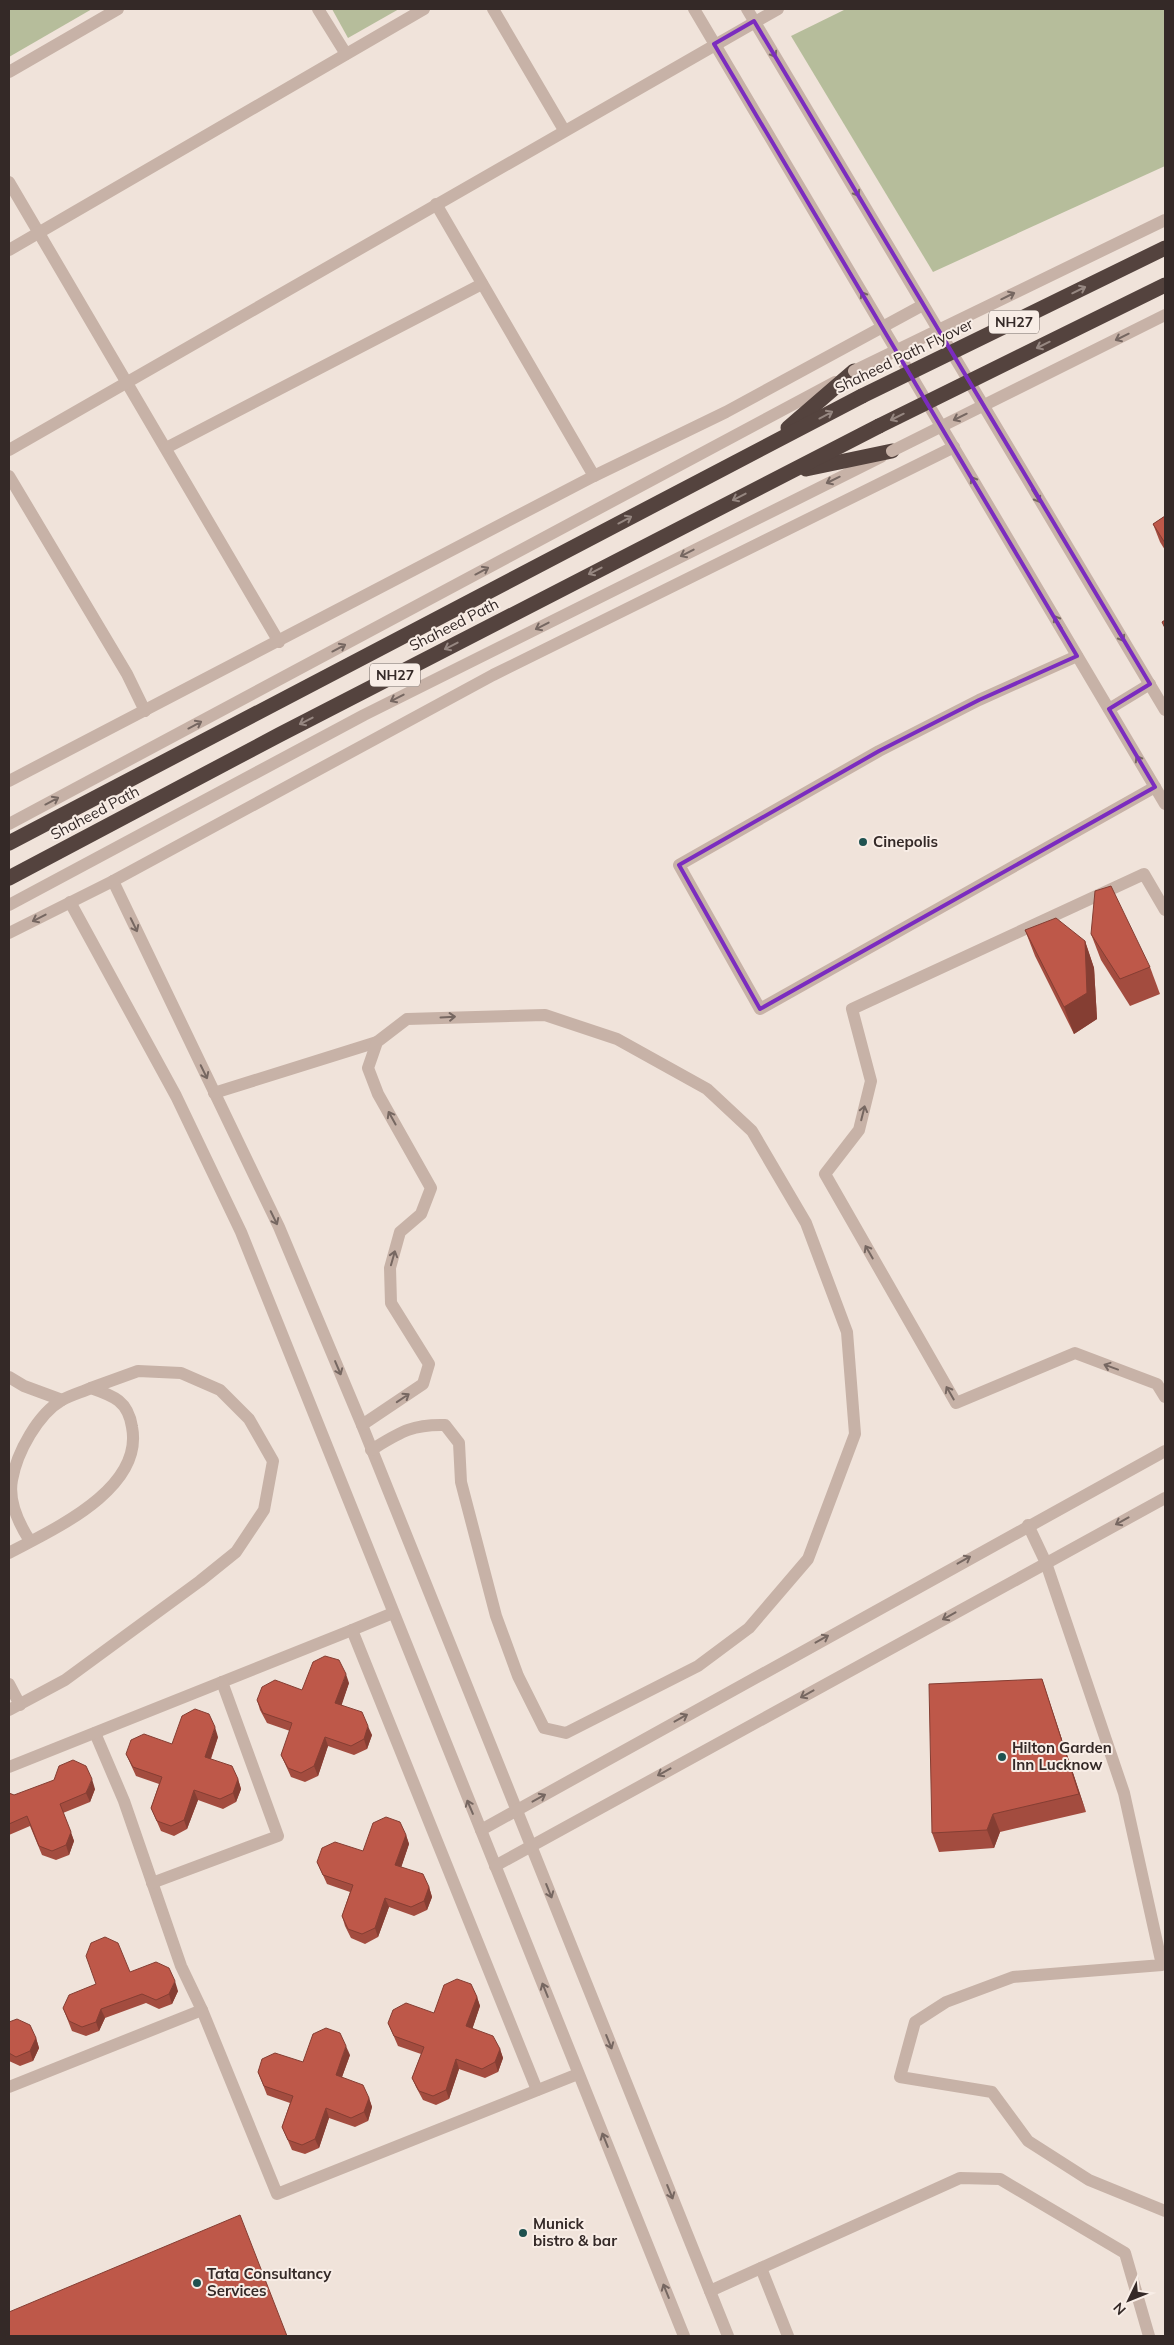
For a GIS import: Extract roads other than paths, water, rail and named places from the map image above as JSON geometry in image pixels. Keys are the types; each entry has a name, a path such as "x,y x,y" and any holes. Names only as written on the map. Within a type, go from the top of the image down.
{"highway":[{"name":"Shaheed Path Flyover","path":"768,446 862,396 1165,248"},
{"name":"NH27","path":"783,474 1165,285"},
{"path":"768,446 854,372"},
{"name":"Shaheed Path","path":"9,844 768,446"},
{"path":"783,474 892,451"},
{"name":"Shaheed Path","path":"9,878 271,739 783,474"}],"street":[{"path":"9,72 118,9"},
{"path":"318,9 346,54"},
{"path":"9,250 424,9"},
{"path":"493,9 564,130"},
{"path":"694,9 1165,804"},
{"path":"747,9 1165,710"},
{"path":"9,450 754,21 778,9"},
{"path":"9,182 280,642"},
{"path":"436,204 594,476"},
{"path":"9,824 854,372 1165,220"},
{"path":"166,448 482,284"},
{"path":"9,781 280,642 594,476 726,412 923,305"},
{"path":"9,905 364,715 1165,316"},
{"path":"9,933 113,881 493,675 954,447"},
{"path":"9,476 127,674 145,711"},
{"path":"1077,656 979,700 888,747 680,865 760,1009 1155,787"},
{"path":"1109,709 1150,684"},
{"path":"1165,910 1144,874 852,1009 870,1081 859,1130 825,1174 956,1403 1076,1353 1161,1381 1165,1397"},
{"path":"113,881 279,1228 362,1425 728,2336"},
{"path":"70,902 176,1096 241,1232 684,2336"},
{"path":"214,1093 377,1042 407,1019 545,1015 617,1039 707,1089 752,1132 806,1223 847,1332 855,1434 808,1559 749,1628 698,1666 566,1733 544,1728 518,1676 496,1616 478,1552 461,1482 459,1444 453,1434 445,1425 424,1425 402,1431 371,1450"},
{"path":"362,1425 423,1384 429,1364 391,1304 390,1268 400,1232 421,1214 431,1188 378,1094 368,1068 377,1042"},
{"path":"9,1684 14,1708 66,1680 208,1575 236,1552 264,1510 273,1461 248,1419 220,1390 180,1373 138,1371 62,1400 34,1426 12,1480 13,1505 20,1525 30,1541"},
{"path":"9,1377 24,1386 62,1400"},
{"path":"9,1553 82,1511 111,1489 122,1473 135,1441 130,1413 115,1396 91,1388"},
{"path":"481,1830 1028,1525 1165,1451"},
{"path":"495,1866 1165,1498"},
{"path":"1028,1525 1046,1563 1124,1793 1162,1965 1013,1977 946,2002 915,2022 900,2078 992,2092 1028,2141 1089,2180 1165,2211"},
{"path":"9,1767 393,1613"},
{"path":"352,1630 537,2090"},
{"path":"152,1883 278,1836 222,1682"},
{"path":"95,1733 124,1801 181,1966 202,2010 276,2194 578,2074"},
{"path":"9,2087 202,2010"},
{"path":"710,2291 960,2178 1000,2179 1125,2253 1148,2336"},
{"path":"761,2268 788,2336"}],"place":[{"name":"Cinepolis","path":"863,842"},
{"name":"Hilton Garden Inn Lucknow","path":"1002,1757"},
{"name":"Munick bistro & bar","path":"523,2233"},
{"name":"Tata Consultancy Services","path":"197,2283"}]}
